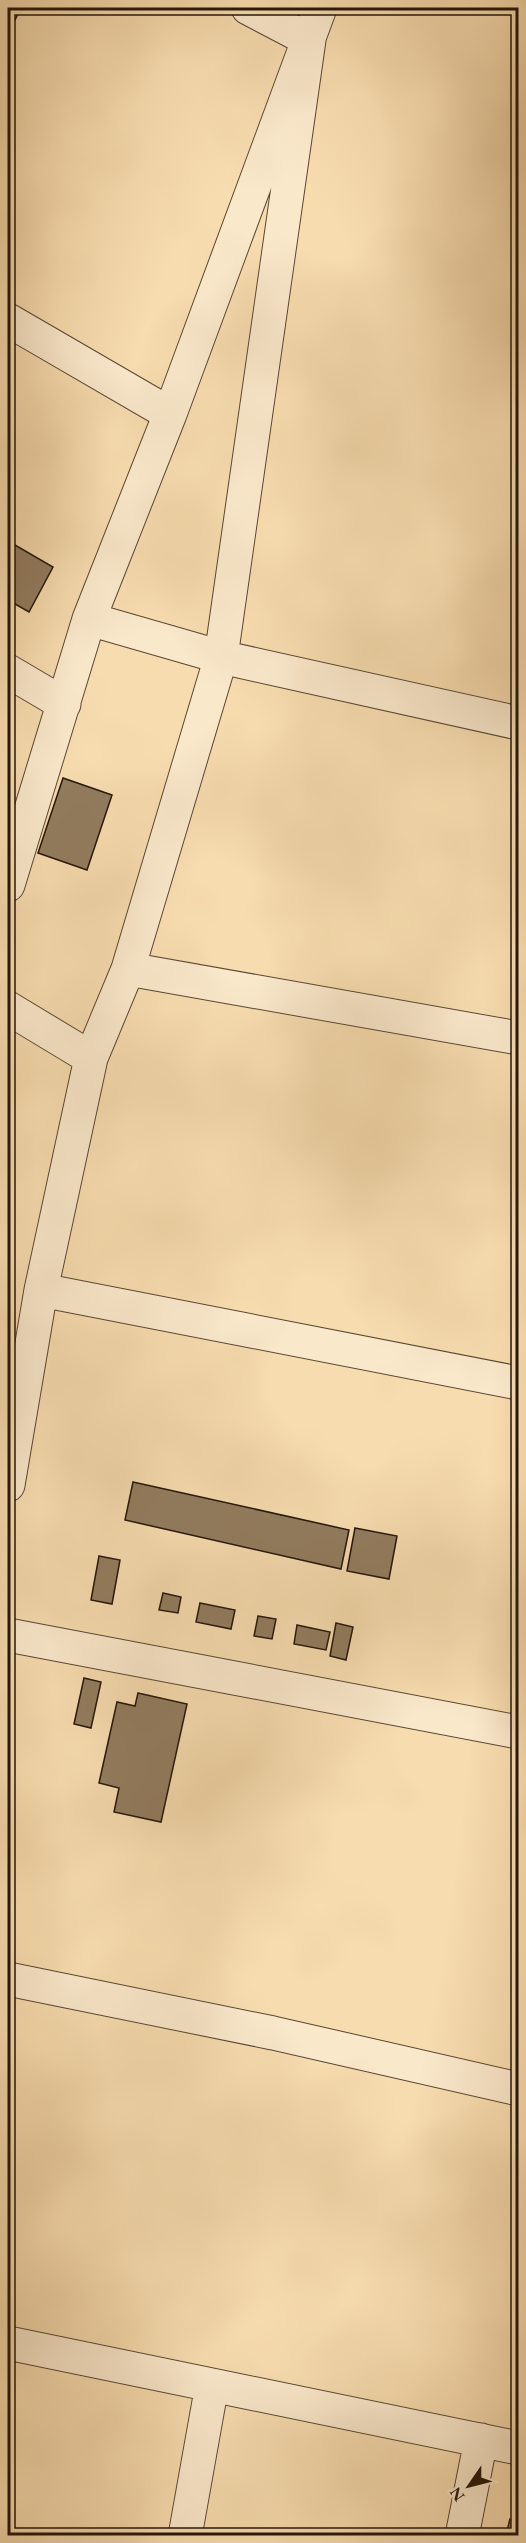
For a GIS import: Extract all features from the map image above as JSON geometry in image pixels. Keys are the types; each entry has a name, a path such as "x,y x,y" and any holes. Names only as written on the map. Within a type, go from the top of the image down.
{"street":[{"path":"249,8 309,40"},
{"path":"8,885 89,619 170,414 320,8"},
{"path":"8,1485 41,1290 92,1058 128,969 221,657 309,40"},
{"path":"8,320 170,414"},
{"path":"89,619 221,657 519,723"},
{"path":"8,671 64,704"},
{"path":"128,969 519,1038"},
{"path":"8,1008 92,1058"},
{"path":"41,1290 519,1383"},
{"path":"8,1635 519,1732"},
{"path":"8,1979 273,2033 519,2089"},
{"path":"8,2343 519,2448"},
{"path":"185,2535 212,2385"},
{"path":"462,2535 481,2440"}],"building":[{"path":"8,8 21,8 8,34"},
{"path":"8,541 53,567 29,612 8,600"},
{"path":"63,778 112,795 87,870 38,853"},
{"path":"133,1482 349,1530 341,1569 125,1520"},
{"path":"355,1528 397,1536 389,1579 347,1571"},
{"path":"99,1556 120,1560 112,1604 91,1600"},
{"path":"163,1593 181,1597 178,1613 159,1610"},
{"path":"200,1603 235,1610 231,1629 196,1622"},
{"path":"258,1616 276,1619 272,1639 254,1636"},
{"path":"336,1623 353,1627 346,1660 330,1656"},
{"path":"297,1625 330,1632 326,1650 294,1644"},
{"path":"84,1678 101,1682 91,1728 74,1724"},
{"path":"138,1693 187,1704 161,1822 114,1812 119,1788 99,1783 117,1702 135,1706"},
{"path":"510,2519 518,2521 518,2536 506,2535"}]}
